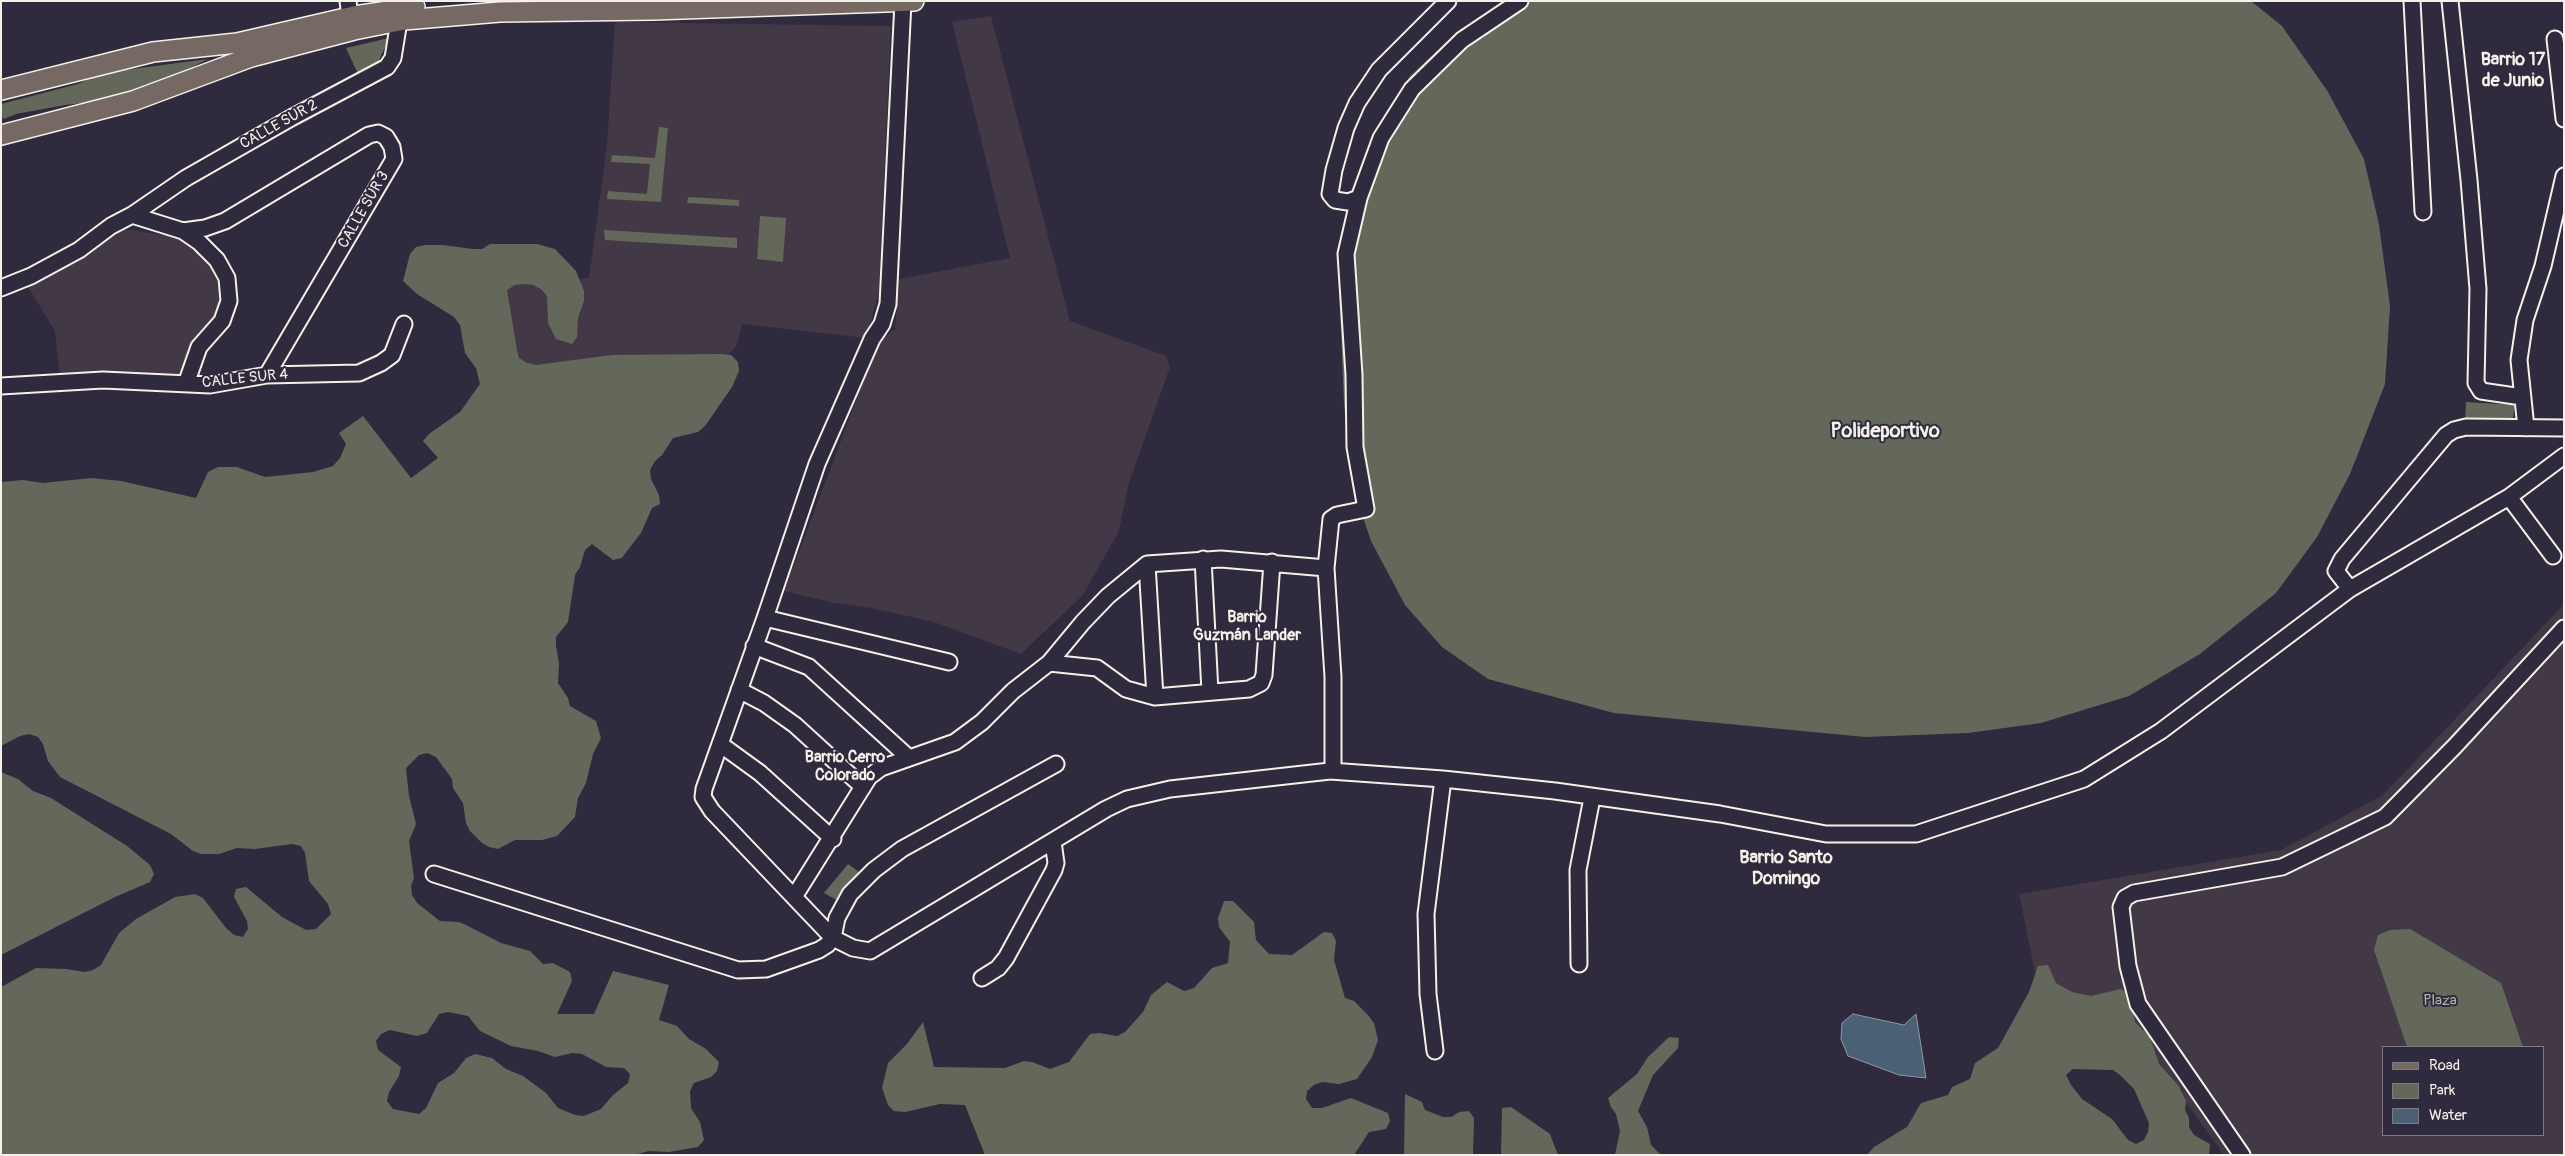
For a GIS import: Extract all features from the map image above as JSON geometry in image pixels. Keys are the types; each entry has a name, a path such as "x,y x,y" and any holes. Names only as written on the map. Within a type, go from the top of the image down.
{"main road":[{"path":"1,90 153,52 237,43 349,9 450,3 556,1"},
{"path":"1,135 132,101 251,56 354,30 400,21 457,15 542,11 654,10 908,2"}],"street":[{"path":"1359,198 1342,202 1335,200 1330,194 1334,170 1346,128 1358,103 1378,70 1448,1"},
{"path":"1333,771 1333,677 1326,568 1331,519 1337,515 1366,509 1355,447 1354,375 1346,254 1359,198 1381,138 1412,89 1462,40 1520,1"},
{"path":"2412,1 2423,212"},
{"path":"2450,1 2470,180 2478,289 2476,383 2481,391 2522,396"},
{"path":"908,2 888,304 882,324 872,339 817,464 704,789 703,797 706,804 834,938 853,948 870,951 1106,809 1148,793 1333,771 1443,779 1555,791 1592,798 1720,814 1826,834 1916,834 2084,779 2161,731 2350,589 2508,497 2564,456"},
{"name":"CALLE SUR 2","path":"1,288 31,276 80,250 111,226 132,215 186,178 291,118 387,67 393,58 400,21"},
{"path":"2555,39 2564,120"},
{"name":"CALLE SUR 3","path":"183,231 205,228 224,221 369,135 378,133 386,137 392,147 394,159 267,375"},
{"path":"2526,428 2519,360 2524,320 2543,266 2564,176"},
{"path":"132,215 183,231 199,242 217,260 227,278 229,301 222,321 199,348 186,384"},
{"name":"CALLE SUR 4","path":"1,386 103,380 210,385 267,375 359,373 370,370 392,355 404,324"},
{"path":"2350,589 2336,571 2342,559 2446,436 2454,430 2466,427 2564,428"},
{"path":"2508,497 2553,556"},
{"path":"794,897 833,839 869,777 880,768 955,742 982,722 1013,691 1049,663 1083,622 1108,596 1147,564 1204,559 1272,562 1326,568"},
{"path":"1204,559 1210,692"},
{"path":"1049,663 1097,668 1126,689 1155,697 1249,689 1260,684 1264,675 1272,562"},
{"path":"1147,564 1155,697"},
{"path":"765,618 948,662"},
{"path":"2242,1155 2138,1004 2128,966 2121,908 2125,898 2134,893 2282,867 2385,817 2455,746 2564,628"},
{"path":"754,646 809,666 908,757"},
{"path":"738,690 764,703 794,725 863,787"},
{"path":"720,744 760,773 833,839"},
{"path":"434,874 738,970 766,969 819,950 834,938 837,918 850,894 874,870 902,848 1056,764"},
{"path":"1435,1051 1428,994 1426,914 1443,779"},
{"path":"1578,964 1578,870 1592,798"},
{"path":"982,978 998,968 1006,958 1054,870 1056,863 1053,842"}],"shaded area":[{"path":"991,16 1070,321 1166,356 1170,367 1129,483 1119,531 1083,595 1021,654 934,622 871,608 834,603 784,591 878,343 895,329 899,279 1010,258 952,22"},
{"path":"615,22 891,26 879,292 866,338 742,324 737,345 726,357 509,376 507,285 589,278 607,145"},
{"path":"122,229 177,237 210,258 219,277 221,300 214,319 204,333 191,345 180,375 60,380 55,331 28,287"},
{"path":"2564,604 2564,1155 2224,1155 2115,1005 2043,1012 2019,894 2281,850 2383,795"}],"green space":[{"path":"1503,1 2251,1 2282,26 2328,92 2364,159 2379,225 2390,306 2385,384 2350,474 2317,537 2276,593 2200,654 2129,696 2041,723 1968,733 1865,737 1614,713 1488,679 1442,647 1405,605 1371,541 1354,490 1344,404 1338,259 1354,192 1373,137 1410,76 1452,37"},
{"path":"389,38 377,65 359,76 346,48"},
{"path":"208,59 165,81 120,99 65,105 16,114 4,119 1,117 1,104 78,84 102,73"},
{"path":"659,127 668,128 661,202 607,199 608,191 647,194 650,164 611,162 612,155 655,158"},
{"path":"688,197 739,200 739,206 687,203"},
{"path":"760,216 786,218 783,262 757,259"},
{"path":"604,230 737,238 737,248 605,240"},
{"path":"490,244 537,244 555,249 576,271 584,291 584,301 578,318 577,337 572,344 556,339 548,323 547,296 541,289 533,285 524,284 515,285 507,290 519,358 527,363 536,365 612,355 722,354 731,355 738,362 739,371 732,387 705,426 698,432 673,438 662,455 655,461 650,470 651,479 659,495 660,504 652,508 641,533 622,558 613,560 592,544 585,550 580,567 575,575 568,622 556,637 559,664 558,683 568,698 570,706 596,721 601,738 593,754 586,783 578,798 575,817 557,836 542,840 515,840 498,849 489,847 470,831 466,823 463,803 453,788 452,779 436,757 427,753 419,755 406,768 409,796 416,824 409,841 414,878 411,886 412,895 417,903 440,921 459,922 501,943 530,951 543,964 553,963 570,972 572,981 557,1014 594,1014 613,971 669,985 659,1020 677,1026 689,1039 706,1049 719,1062 717,1071 711,1077 694,1083 690,1091 691,1108 700,1122 704,1140 698,1147 669,1152 649,1151 634,1155 1,1155 1,987 36,968 85,972 93,970 101,965 119,933 136,919 175,897 195,894 203,898 226,928 234,935 243,937 248,929 247,921 234,897 236,889 246,887 282,917 306,930 316,929 331,914 328,904 309,881 305,853 301,846 292,844 255,849 237,848 219,854 201,854 193,851 171,834 60,777 48,761 43,744 38,737 29,734 20,736 1,746 1,482 23,480 43,483 91,478 121,481 196,498 208,472 218,467 237,467 265,477 313,472 333,466 340,458 346,444 339,433 363,416 411,478 438,458 423,441 429,434 460,412 480,384 476,368 465,353 460,325 454,317 417,294 403,281 410,254 416,247 425,245 482,249","holes":["448,1012 468,1016 480,1031 511,1046 538,1051 555,1057 572,1053 582,1054 606,1067 624,1068 630,1074 628,1083 613,1095 601,1109 584,1116 575,1115 558,1108 546,1093 523,1076 506,1069 492,1058 475,1054 466,1058 454,1073 438,1083 426,1108 419,1114 393,1109 387,1101 389,1092 399,1076 401,1067 378,1050 376,1041 381,1034 390,1030 417,1036 427,1033 439,1014"]},
{"path":"2466,402 2515,405 2512,423 2465,425"},
{"path":"1,772 18,779 33,791 51,798 127,846 150,865 154,874 150,882 115,897 1,955"},
{"path":"848,864 859,872 840,902 824,893"},
{"path":"1224,901 1233,901 1254,922 1256,940 1269,954 1292,955 1324,932 1332,933 1336,941 1334,960 1345,998 1354,1001 1367,1014 1374,1023 1378,1040 1372,1057 1357,1079 1339,1084 1322,1082 1314,1085 1307,1091 1306,1099 1312,1108 1322,1108 1351,1098 1388,1113 1390,1121 1386,1129 1369,1132 1354,1155 985,1155 965,1105 940,1104 905,1112 894,1111 888,1105 882,1088 888,1063 907,1044 923,1022 934,1067 1005,1068 1024,1061 1050,1069 1069,1062 1090,1034 1099,1033 1117,1036 1125,1032 1143,1012 1151,995 1167,982 1184,991 1194,988 1212,968 1228,963 1230,942 1219,927 1218,918"},
{"name":"Plaza","path":"2410,929 2501,983 2523,1046 2407,1046 2374,950 2378,935 2390,930"},
{"path":"2048,965 2056,983 2072,992 2091,996 2121,989 2130,994 2135,1022 2150,1037 2159,1064 2178,1085 2186,1101 2185,1110 2189,1118 2189,1127 2194,1135 2210,1144 2209,1155 1867,1155 1874,1147 1907,1127 1921,1103 1948,1095 1952,1087 1970,1079 1975,1063 1998,1048 2029,992 2038,966","holes":["2073,1069 2113,1070 2134,1089 2149,1123 2148,1132 2144,1140 2136,1144 2128,1140 2112,1119 2082,1099 2066,1075"]},
{"path":"1669,1037 1679,1038 1678,1048 1653,1075 1638,1111 1647,1127 1651,1145 1661,1155 1615,1155 1620,1131 1616,1114 1608,1098 1637,1074 1648,1057"},
{"path":"1405,1094 1422,1102 1425,1110 1443,1117 1451,1117 1459,1112 1469,1111 1474,1118 1473,1155 1404,1155"},
{"path":"1511,1107 1550,1134 1558,1155 1501,1155 1502,1108"}],"water":[{"path":"1853,1014 1904,1025 1916,1014 1926,1078 1899,1075 1848,1056 1841,1039 1842,1023"}],"district":[{"name":"Barrio 17 de Junio","path":"2513,70"},
{"name":"Polideportivo","path":"1885,432"},
{"name":"Barrio Guzmán Lander","path":"1247,627"},
{"name":"Barrio Cerro Colorado","path":"845,767"},
{"name":"Barrio Santo Domingo","path":"1786,868"}]}
